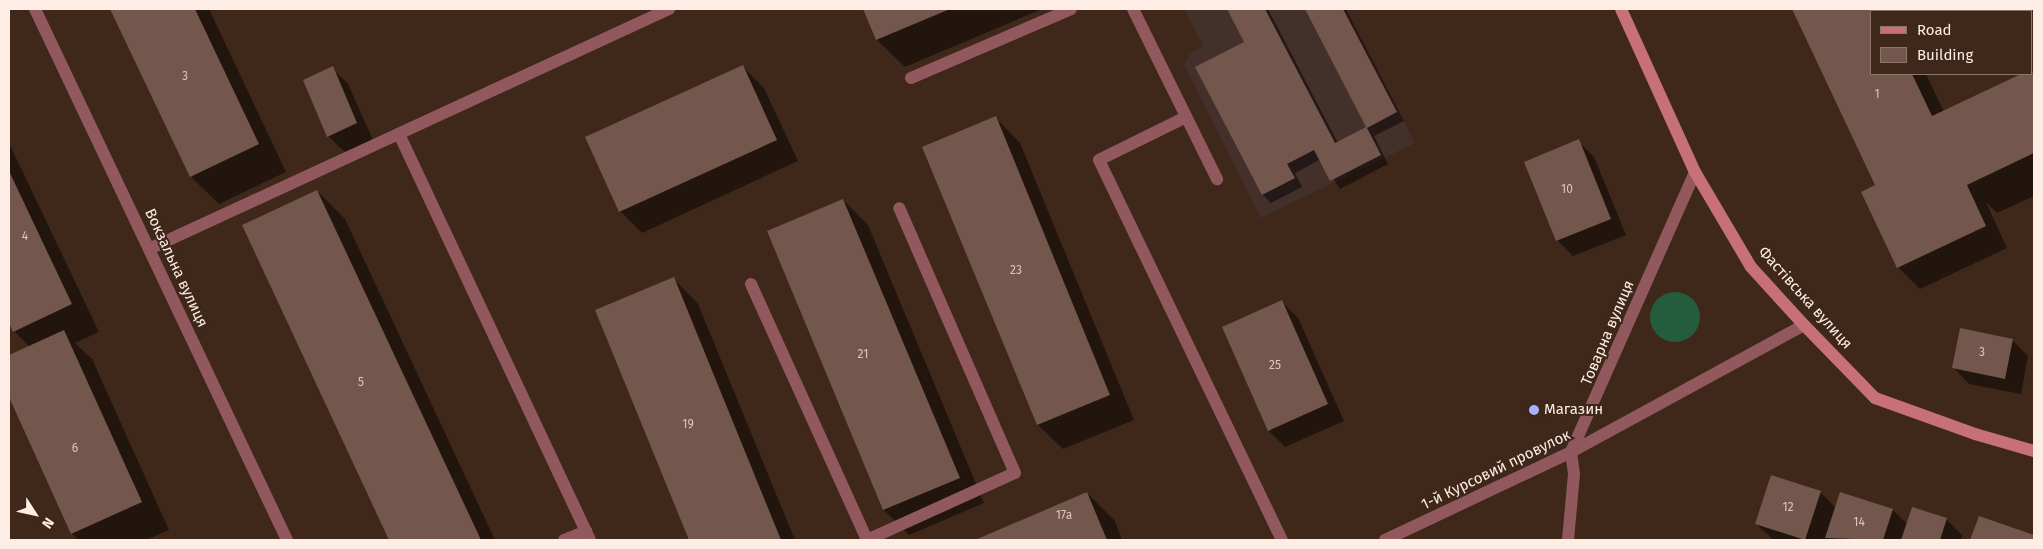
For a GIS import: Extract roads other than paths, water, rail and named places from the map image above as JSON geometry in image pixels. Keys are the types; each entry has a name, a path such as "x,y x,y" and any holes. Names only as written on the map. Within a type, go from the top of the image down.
{"street":[{"name":"Вокзальна вулиця","path":"35,9 287,540"},
{"path":"149,249 669,9"},
{"path":"911,78 1071,9"},
{"path":"1133,9 1217,179"},
{"name":"Фастівська вулиця","path":"1621,9 1695,172 1751,267 1804,325 1875,398 1975,434 2034,451"},
{"path":"1186,116 1099,160 1282,540"},
{"path":"398,134 588,536 564,540"},
{"name":"Товарна вулиця","path":"1571,452 1695,172"},
{"path":"751,284 867,540 1015,472 899,208"},
{"name":"1-й Курсовий провулок","path":"1386,540 1571,452 1804,325"},
{"path":"1568,540 1574,474 1571,452"}],"place":[{"name":"Магазин","path":"1534,410"}]}
